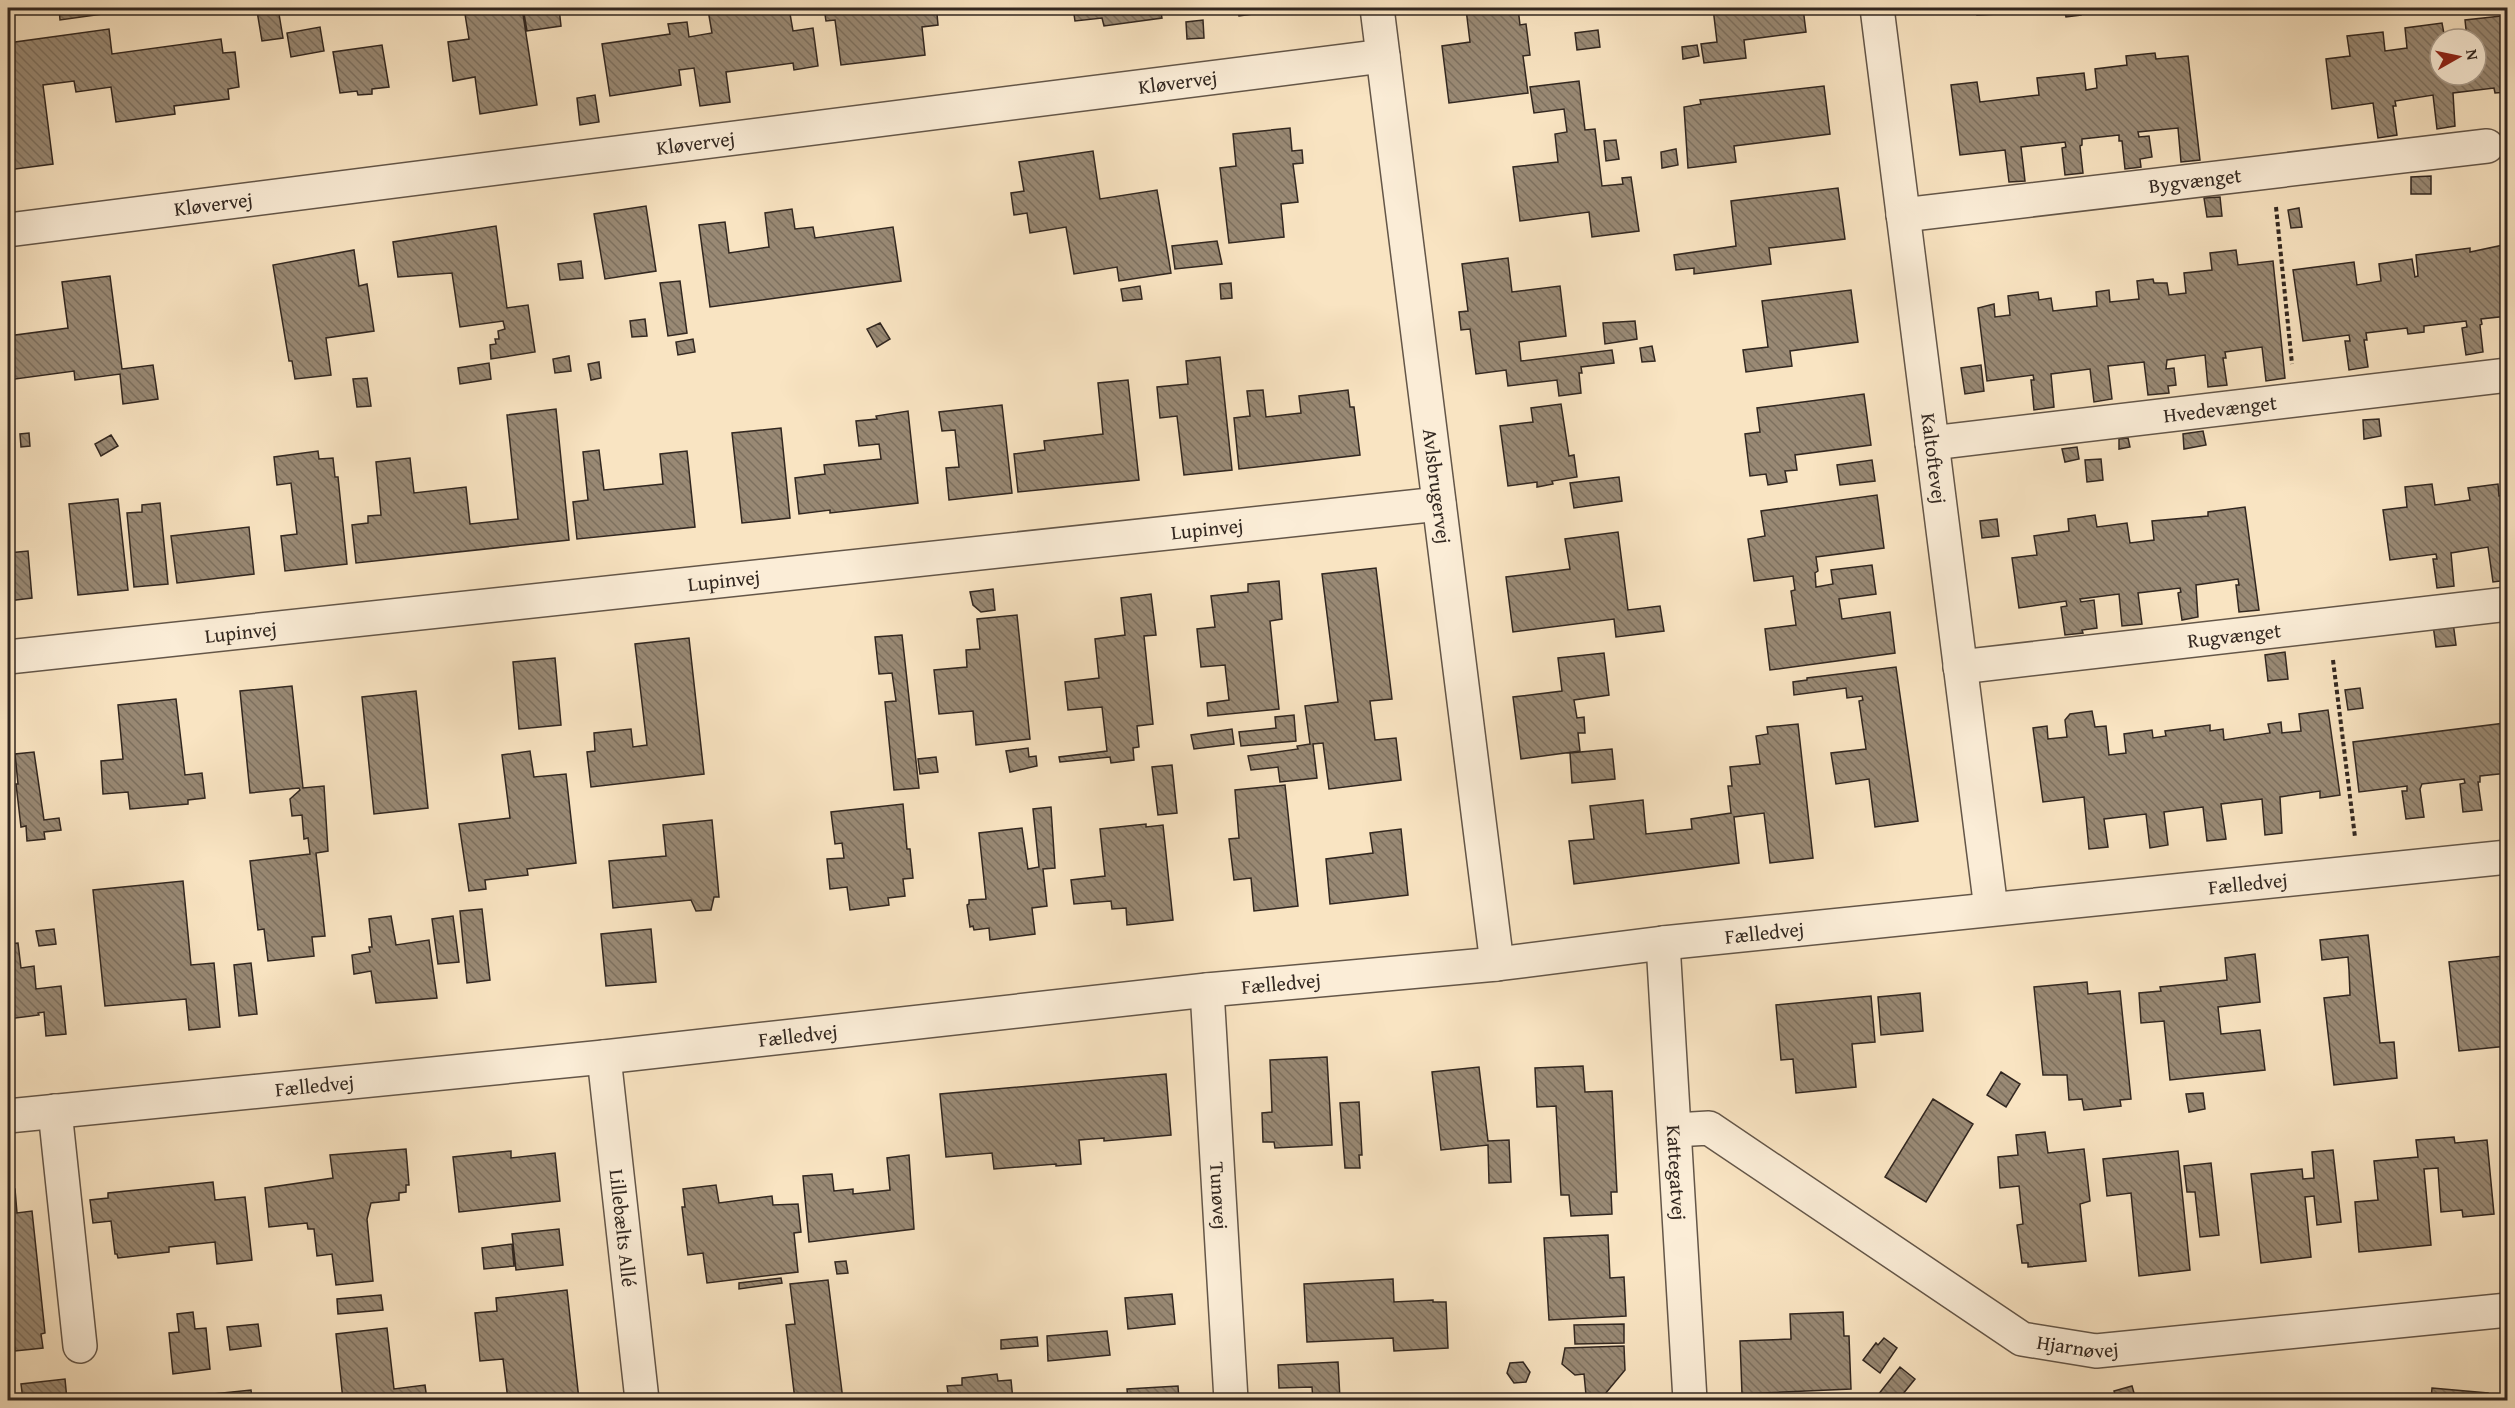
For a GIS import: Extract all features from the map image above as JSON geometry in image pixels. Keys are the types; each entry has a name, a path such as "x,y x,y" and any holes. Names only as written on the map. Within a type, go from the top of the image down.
{"street":[{"name":"Avlsbrugervej","path":"1377,8 1497,964"},
{"name":"Kaltoftevej","path":"1877,8 1991,909"},
{"name":"Kløvervej","path":"8,230 1383,56"},
{"name":"Bygvænget","path":"1903,215 2487,146"},
{"name":"Hvedevænget","path":"1932,442 2508,375"},
{"name":"Lupinvej","path":"8,657 1439,504"},
{"name":"Rugvænget","path":"1960,667 2508,604"},
{"name":"Fælledvej","path":"8,1116 604,1057 1207,990 1497,964 1663,943 2508,857"},
{"name":"Kattegatvej","path":"1663,943 1690,1401"},
{"name":"Tunøvej","path":"1207,990 1232,1401"},
{"name":"Lillebælts Allé","path":"604,1057 642,1401"},
{"path":"55,1111 80,1346"},
{"name":"Hjarnøvej","path":"1675,1130 1709,1128 2022,1339 2096,1351 2508,1310"}],"path":[{"path":"2272,173 2296,401"},
{"path":"2328,625 2359,873"}],"building":[{"path":"59,8 131,8 131,10 60,20"},
{"path":"278,8 283,38 262,41 257,11"},
{"path":"464,8 522,8 537,105 480,114 475,77 453,81 448,42 469,39"},
{"path":"523,8 559,8 561,26 527,31"},
{"path":"789,8 793,31 813,28 818,66 794,70 793,63 726,72 730,102 700,106 694,68 679,70 681,85 610,96 602,44 670,34 668,24 687,22 689,37 712,33 708,10"},
{"path":"824,8 945,8 946,13 937,14 938,25 922,27 925,55 841,65 835,20 826,21"},
{"path":"1073,8 1160,8 1162,18 1104,26 1102,18 1075,21"},
{"path":"1237,8 1296,8 1239,16"},
{"path":"1518,8 1520,25 1526,24 1530,55 1523,56 1528,93 1449,103 1442,46 1470,42 1466,9"},
{"path":"1713,8 1803,8 1806,32 1744,40 1746,58 1704,63 1701,44 1717,42"},
{"path":"1977,8 1998,8 1998,14 1977,15"},
{"path":"2064,8 2080,8 2081,15 2066,17"},
{"path":"2501,16 2504,40 2508,39 2508,92 2495,93 2494,88 2453,93 2455,126 2437,129 2433,95 2395,101 2396,106 2393,106 2397,135 2378,138 2373,103 2332,109 2326,59 2350,56 2347,36 2383,32 2385,51 2407,48 2405,28 2442,23 2443,27 2428,27 2428,87 2488,87 2488,27 2466,27 2465,20"},
{"path":"1203,20 1204,38 1187,39 1186,22"},
{"path":"320,27 324,51 291,57 287,33"},
{"path":"109,29 112,54 221,39 223,53 235,52 239,87 228,89 229,99 174,106 175,114 116,122 111,87 76,92 74,81 43,85 53,164 8,170 8,43"},
{"path":"1598,30 1600,47 1577,50 1575,33"},
{"path":"382,45 389,87 372,89 372,94 358,95 357,91 340,93 333,52"},
{"path":"1697,45 1699,56 1683,59 1682,47"},
{"path":"2155,53 2156,59 2188,56 2200,160 2181,162 2178,128 2138,132 2139,137 2149,136 2152,157 2140,159 2141,167 2125,169 2122,141 2119,141 2119,135 2082,139 2080,146 2083,173 2065,175 2062,148 2066,147 2065,142 2021,147 2025,181 2009,182 2005,150 1960,155 1951,85 1977,82 1980,102 2039,95 2037,78 2084,73 2086,90 2097,88 2095,69 2127,65 2126,56"},
{"path":"1579,81 1585,130 1595,129 1602,186 1623,184 1622,178 1631,177 1639,231 1592,237 1589,212 1520,221 1513,167 1558,162 1555,134 1567,132 1564,109 1534,113 1530,87"},
{"path":"1824,86 1830,134 1734,146 1736,162 1688,168 1684,107 1701,104 1700,100"},
{"path":"595,95 599,122 580,125 577,98"},
{"path":"1290,128 1292,151 1302,150 1303,163 1293,164 1298,202 1281,204 1284,237 1229,243 1220,168 1236,166 1233,134"},
{"path":"1616,140 1619,159 1606,161 1604,141"},
{"path":"1676,149 1678,165 1662,168 1661,152"},
{"path":"1093,151 1100,199 1157,190 1171,273 1119,281 1117,267 1074,274 1066,227 1030,233 1027,213 1014,215 1011,193 1024,191 1019,162"},
{"path":"2431,176 2431,194 2411,194 2411,177"},
{"path":"1838,188 1845,239 1769,248 1771,264 1694,274 1694,268 1676,270 1674,255 1736,246 1731,201"},
{"path":"2220,197 2222,216 2207,217 2204,198"},
{"path":"646,206 656,271 605,279 594,214"},
{"path":"2299,208 2302,227 2291,228 2288,210"},
{"path":"792,209 795,229 813,227 815,238 893,227 901,281 710,307 699,225 725,222 729,253 769,247 765,213"},
{"path":"496,226 507,308 528,305 535,352 491,359 490,345 496,344 495,339 499,339 498,331 505,329 503,321 460,327 452,273 398,277 393,242"},
{"path":"1217,241 1222,264 1175,269 1172,246"},
{"path":"2508,244 2508,316 2481,319 2483,352 2466,355 2462,328 2467,327 2466,321 2424,326 2424,332 2408,334 2407,328 2366,333 2367,340 2364,340 2368,367 2349,370 2345,341 2350,341 2349,335 2303,341 2293,270 2354,262 2357,285 2381,281 2379,264 2412,259 2415,277 2418,276 2416,255 2470,248 2470,252"},
{"path":"354,250 359,286 367,284 374,331 326,338 331,375 295,379 292,361 289,361 273,265"},
{"path":"2236,250 2238,265 2273,261 2285,378 2266,381 2262,347 2225,352 2226,358 2223,358 2227,385 2208,387 2205,355 2167,360 2166,369 2174,368 2176,385 2168,386 2169,393 2148,395 2144,362 2108,366 2112,399 2094,402 2090,369 2051,374 2054,407 2034,410 2031,380 2034,380 2033,375 1987,381 1978,308 1994,304 1995,317 2010,315 2008,296 2038,292 2039,300 2051,298 2053,311 2097,306 2096,292 2109,290 2110,302 2139,299 2137,281 2153,279 2154,283 2167,283 2169,295 2186,293 2184,273 2212,270 2210,253"},
{"path":"1508,258 1512,292 1560,286 1566,336 1519,342 1521,361 1612,350 1614,363 1581,367 1582,373 1579,373 1581,393 1559,396 1557,380 1508,386 1506,370 1476,374 1470,329 1461,330 1459,312 1468,311 1462,264"},
{"path":"581,261 583,278 560,280 558,264"},
{"path":"110,276 122,369 153,365 158,399 123,404 120,374 75,380 74,371 8,380 8,336 68,328 62,282"},
{"path":"680,281 687,333 668,336 660,283"},
{"path":"1231,283 1232,298 1221,299 1220,284"},
{"path":"1140,286 1142,299 1123,301 1121,289"},
{"path":"1851,290 1858,342 1790,351 1792,366 1746,372 1743,350 1768,347 1762,301"},
{"path":"645,319 647,336 632,337 630,321"},
{"path":"1635,321 1637,339 1605,344 1603,323"},
{"path":"880,323 890,339 877,347 867,329"},
{"path":"693,339 695,352 678,355 676,342"},
{"path":"1652,346 1655,361 1642,362 1640,348"},
{"path":"569,356 571,371 555,373 553,359"},
{"path":"1220,357 1232,470 1184,475 1177,416 1160,418 1157,387 1188,384 1186,361"},
{"path":"599,362 601,378 591,380 588,364"},
{"path":"489,363 491,379 460,384 458,368"},
{"path":"1981,365 1984,391 1965,394 1961,368"},
{"path":"367,378 371,406 357,407 353,379"},
{"path":"1128,380 1139,480 1018,492 1014,454 1045,450 1044,441 1103,434 1098,383"},
{"path":"1263,390 1266,417 1301,413 1299,396 1348,390 1350,407 1354,407 1360,455 1239,469 1234,418 1250,416 1247,391"},
{"path":"1864,394 1871,445 1795,455 1797,470 1785,471 1787,482 1768,485 1766,474 1750,476 1745,434 1760,432 1757,408"},
{"path":"1561,404 1569,456 1574,455 1577,477 1552,481 1553,484 1537,487 1537,482 1508,486 1500,426 1533,422 1531,408"},
{"path":"1002,405 1012,493 949,500 946,468 959,467 955,430 942,431 939,412"},
{"path":"556,409 569,540 356,563 352,525 368,523 368,516 381,515 376,462 410,458 414,493 466,487 470,524 518,519 507,415"},
{"path":"908,411 918,503 830,513 830,510 799,514 795,478 825,474 824,465 881,459 879,444 859,446 856,421 877,419 876,416"},
{"path":"2379,419 2381,436 2364,439 2363,420"},
{"path":"781,428 790,518 742,523 732,433"},
{"path":"2203,431 2206,445 2184,449 2183,434"},
{"path":"29,433 30,446 21,447 20,434"},
{"path":"111,435 118,446 101,456 95,444"},
{"path":"2128,438 2130,447 2119,449 2119,439"},
{"path":"2077,447 2079,459 2065,462 2062,449"},
{"path":"599,450 604,490 663,484 660,454 687,451 695,527 577,539 573,502 588,500 583,452"},
{"path":"318,451 319,459 333,458 335,477 338,477 347,564 285,571 281,536 297,534 291,483 277,485 274,457"},
{"path":"2101,459 2103,480 2087,482 2085,460"},
{"path":"1872,460 1875,481 1840,485 1837,465"},
{"path":"1619,477 1622,501 1574,508 1570,483"},
{"path":"2432,484 2435,505 2470,500 2468,488 2498,484 2499,496 2508,495 2508,580 2493,582 2488,547 2451,553 2454,586 2437,588 2433,559 2437,559 2436,554 2390,560 2383,510 2407,507 2405,487"},
{"path":"1877,495 1884,548 1816,557 1818,571 1815,573 1816,587 1833,584 1831,570 1872,565 1876,594 1839,599 1842,619 1890,612 1895,653 1770,670 1765,629 1796,625 1791,591 1795,590 1793,576 1754,581 1748,539 1765,536 1761,511"},
{"path":"118,499 128,590 78,595 69,504"},
{"path":"160,503 168,584 134,587 127,513 142,512 142,505"},
{"path":"2245,507 2259,610 2239,612 2236,585 2239,585 2238,579 2196,585 2198,617 2182,620 2178,593 2181,592 2180,588 2138,593 2142,624 2122,626 2119,594 2080,599 2081,602 2094,600 2097,628 2082,630 2083,633 2065,635 2061,607 2067,606 2066,601 2019,608 2012,558 2037,555 2034,536 2069,531 2068,519 2095,515 2097,527 2127,523 2130,543 2154,540 2152,521 2208,516 2208,512"},
{"path":"1997,519 1999,536 1982,538 1980,521"},
{"path":"249,527 254,574 177,583 171,536"},
{"path":"1618,532 1628,610 1660,606 1664,631 1616,637 1614,619 1513,632 1506,577 1570,569 1565,539"},
{"path":"28,551 32,598 8,601 8,553"},
{"path":"1376,568 1392,699 1370,701 1375,740 1396,738 1401,780 1329,789 1323,743 1313,744 1317,778 1280,782 1278,767 1251,770 1248,756 1298,749 1297,746 1310,744 1305,706 1338,702 1322,574"},
{"path":"1279,581 1282,619 1270,621 1279,709 1208,716 1207,703 1229,700 1225,665 1201,667 1197,629 1215,627 1211,596 1248,592 1248,584"},
{"path":"993,589 995,610 981,612 973,605 970,592"},
{"path":"1151,594 1156,635 1144,636 1153,724 1137,726 1139,747 1133,748 1134,760 1111,763 1110,757 1060,762 1059,757 1107,751 1102,707 1068,710 1065,682 1099,678 1095,639 1125,635 1121,598"},
{"path":"1017,615 1030,739 976,745 973,711 939,714 934,670 967,667 966,650 980,649 977,619"},
{"path":"2453,622 2456,645 2436,647 2433,625"},
{"path":"902,635 919,788 894,790 885,702 896,701 892,673 879,674 875,637"},
{"path":"689,638 704,774 591,787 587,752 595,751 594,733 631,729 633,747 647,745 635,644"},
{"path":"2285,652 2288,679 2268,681 2265,655"},
{"path":"1604,653 1609,695 1574,700 1577,718 1584,717 1585,733 1578,733 1580,751 1521,759 1513,697 1562,691 1558,658"},
{"path":"555,658 561,725 519,729 513,662"},
{"path":"1896,667 1918,821 1875,827 1869,779 1836,784 1831,753 1866,749 1859,701 1863,700 1862,696 1847,698 1846,688 1794,695 1793,682 1807,680 1807,678"},
{"path":"292,686 303,788 324,786 328,851 316,853 325,936 312,937 314,956 268,961 264,929 258,930 250,861 310,854 308,838 304,839 302,815 292,816 290,799 300,790 299,788 250,793 240,691"},
{"path":"2360,688 2363,708 2348,710 2345,690"},
{"path":"416,691 428,808 374,814 362,697"},
{"path":"176,699 185,775 202,773 205,798 188,800 188,804 130,809 128,792 103,794 101,761 123,759 118,705"},
{"path":"2503,704 2508,704 2508,773 2480,776 2480,782 2478,782 2482,810 2463,812 2460,784 2465,783 2464,779 2422,784 2420,789 2424,817 2406,819 2402,791 2407,791 2407,786 2359,792 2353,742 2505,723"},
{"path":"2328,710 2340,795 2320,798 2320,791 2280,797 2282,833 2265,835 2262,799 2221,804 2226,839 2207,841 2203,807 2164,812 2168,845 2150,848 2146,814 2104,819 2108,847 2089,849 2084,797 2043,802 2033,728 2047,726 2048,739 2067,737 2065,720 2070,714 2092,711 2095,727 2106,726 2109,755 2126,753 2124,734 2152,730 2153,738 2166,736 2165,731 2210,725 2210,731 2223,729 2224,740 2270,733 2268,724 2281,722 2282,733 2301,731 2299,714"},
{"path":"1294,715 1296,741 1241,746 1239,732 1276,728 1275,717"},
{"path":"1798,724 1813,858 1770,863 1764,813 1734,817 1739,863 1574,884 1569,841 1594,839 1590,806 1643,800 1646,834 1692,829 1691,819 1731,813 1728,786 1732,786 1730,767 1760,764 1756,736 1768,734 1767,727"},
{"path":"1232,729 1234,744 1194,749 1191,735"},
{"path":"1028,748 1029,757 1036,756 1037,766 1010,772 1006,751"},
{"path":"1612,749 1615,779 1572,783 1570,753"},
{"path":"530,751 534,777 566,774 576,863 527,869 528,875 485,880 486,889 469,891 459,824 510,818 502,755"},
{"path":"34,752 44,820 59,818 61,830 44,832 45,839 27,841 26,826 21,827 15,754"},
{"path":"936,757 938,772 920,774 918,759"},
{"path":"1172,765 1177,813 1158,815 1152,767"},
{"path":"1285,785 1298,906 1254,911 1251,878 1234,880 1229,839 1239,838 1235,790"},
{"path":"903,804 907,849 910,849 913,878 903,879 905,896 888,898 889,905 850,910 847,887 830,889 827,859 844,858 842,843 835,844 831,812"},
{"path":"1051,807 1055,868 1043,869 1047,906 1032,908 1035,934 990,940 989,928 974,930 973,926 970,927 967,905 969,900 986,899 979,833 1022,828 1028,869 1039,867 1033,809"},
{"path":"712,820 719,897 714,897 711,910 696,911 691,900 613,908 609,861 666,856 663,825"},
{"path":"1146,824 1146,827 1163,825 1173,920 1127,925 1126,908 1112,909 1111,901 1074,904 1071,880 1105,876 1100,829"},
{"path":"1401,829 1408,895 1330,904 1326,859 1373,853 1370,833"},
{"path":"183,881 191,965 214,963 220,1027 189,1030 186,999 105,1006 93,890"},
{"path":"482,909 490,980 467,983 460,911"},
{"path":"391,916 396,945 429,940 437,998 376,1003 371,971 354,974 352,955 370,952 369,947 372,947 369,919"},
{"path":"453,916 459,962 438,964 432,919"},
{"path":"54,929 56,944 39,946 36,931"},
{"path":"651,929 656,982 606,986 601,934"},
{"path":"2368,935 2380,1043 2394,1042 2397,1078 2334,1085 2324,998 2350,995 2348,957 2322,960 2320,940"},
{"path":"18,943 21,968 34,966 36,989 61,986 66,1034 46,1036 44,1012 38,1013 39,1015 8,1019 8,944"},
{"path":"2255,954 2260,1002 2218,1007 2221,1034 2260,1030 2265,1070 2170,1080 2164,1021 2141,1023 2139,993 2161,991 2160,987 2227,980 2225,958"},
{"path":"2503,956 2508,999 2508,1046 2459,1051 2449,962"},
{"path":"251,963 257,1014 239,1016 234,965"},
{"path":"2087,982 2088,994 2120,991 2131,1099 2120,1100 2121,1106 2084,1110 2082,1099 2069,1100 2067,1075 2043,1075 2034,987"},
{"path":"1920,993 1923,1031 1881,1035 1878,997"},
{"path":"1871,996 1875,1042 1852,1044 1856,1087 1796,1093 1793,1059 1781,1060 1776,1005"},
{"path":"1327,1057 1332,1145 1275,1148 1274,1142 1263,1142 1262,1113 1272,1112 1270,1060"},
{"path":"1583,1066 1585,1092 1612,1091 1617,1192 1611,1192 1612,1214 1571,1216 1569,1195 1561,1195 1556,1106 1537,1107 1535,1068"},
{"path":"1479,1067 1488,1141 1509,1140 1511,1182 1489,1183 1488,1145 1441,1150 1432,1072"},
{"path":"2001,1072 2020,1084 2006,1107 1987,1095"},
{"path":"1166,1074 1171,1135 1104,1141 1104,1138 1079,1140 1081,1164 994,1169 992,1153 946,1157 940,1094"},
{"path":"2203,1093 2205,1109 2189,1112 2186,1094"},
{"path":"1933,1099 1973,1124 1926,1202 1885,1177"},
{"path":"1359,1102 1362,1155 1359,1155 1360,1168 1345,1168 1340,1103"},
{"path":"2045,1132 2048,1153 2084,1149 2090,1201 2080,1204 2086,1261 2028,1267 2028,1263 2022,1263 2017,1225 2023,1224 2019,1186 2000,1188 1998,1157 2018,1155 2016,1135"},
{"path":"2454,1137 2455,1143 2487,1140 2494,1214 2463,1217 2462,1210 2441,1212 2438,1168 2424,1169 2431,1245 2359,1252 2355,1202 2378,1200 2374,1161 2418,1157 2416,1140"},
{"path":"406,1149 409,1185 406,1185 406,1192 399,1193 399,1200 371,1203 367,1219 373,1281 336,1285 332,1254 317,1256 314,1229 308,1229 307,1223 269,1227 265,1188 333,1178 330,1155"},
{"path":"2333,1150 2341,1222 2317,1225 2314,1196 2305,1197 2311,1257 2261,1263 2251,1174 2302,1169 2303,1179 2314,1178 2312,1152"},
{"path":"511,1151 511,1158 555,1153 560,1201 459,1212 453,1157"},
{"path":"2178,1151 2190,1270 2139,1276 2131,1193 2107,1196 2103,1159"},
{"path":"909,1155 914,1229 809,1242 803,1176 832,1174 834,1191 853,1189 853,1194 890,1190 887,1158"},
{"path":"2211,1163 2219,1235 2200,1237 2195,1192 2187,1192 2184,1166"},
{"path":"213,1182 215,1200 245,1197 252,1260 217,1264 215,1242 169,1247 169,1252 118,1258 115,1254 111,1221 93,1223 90,1200 108,1198 108,1193"},
{"path":"716,1185 719,1203 772,1196 773,1205 798,1204 801,1232 794,1233 798,1272 707,1283 703,1253 688,1255 682,1207 685,1207 683,1189"},
{"path":"15,1189 17,1213 32,1211 45,1333 41,1334 43,1348 15,1351 13,1337 8,1337 8,1190"},
{"path":"559,1229 563,1265 516,1270 512,1234"},
{"path":"1608,1235 1610,1278 1624,1277 1626,1316 1549,1320 1544,1238"},
{"path":"512,1244 514,1266 484,1269 482,1248"},
{"path":"846,1261 848,1273 837,1274 835,1262"},
{"path":"781,1278 782,1283 739,1289 739,1283"},
{"path":"1393,1279 1394,1302 1433,1300 1433,1302 1446,1302 1448,1348 1394,1351 1393,1338 1307,1342 1304,1284"},
{"path":"828,1280 843,1400 795,1400 786,1325 795,1324 790,1284"},
{"path":"567,1290 579,1400 508,1400 503,1359 480,1361 475,1313 497,1311 496,1298"},
{"path":"1172,1294 1175,1324 1128,1329 1125,1298"},
{"path":"381,1295 383,1310 338,1314 337,1299"},
{"path":"193,1312 195,1329 206,1328 210,1369 173,1374 169,1333 179,1332 177,1314"},
{"path":"1843,1312 1844,1336 1849,1336 1851,1389 1742,1394 1740,1341 1791,1339 1790,1314"},
{"path":"258,1324 261,1346 230,1350 227,1327"},
{"path":"1624,1324 1624,1343 1575,1344 1574,1325"},
{"path":"387,1328 394,1389 425,1385 427,1400 343,1400 336,1334"},
{"path":"1107,1331 1110,1355 1048,1361 1047,1336"},
{"path":"1037,1337 1038,1346 1001,1349 1001,1340"},
{"path":"1884,1338 1897,1348 1880,1373 1863,1360 1876,1343 1878,1345"},
{"path":"1624,1346 1625,1370 1605,1394 1586,1395 1584,1374 1575,1375 1562,1364 1565,1348"},
{"path":"1338,1362 1340,1399 1313,1400 1312,1387 1279,1388 1278,1365"},
{"path":"1523,1362 1530,1372 1526,1382 1514,1383 1507,1373 1510,1363"},
{"path":"1900,1367 1915,1379 1898,1400 1874,1400"},
{"path":"997,1374 998,1381 1011,1380 1013,1400 949,1400 947,1386 962,1385 962,1378"},
{"path":"65,1379 67,1400 23,1400 21,1384"},
{"path":"1178,1386 1179,1400 1128,1400 1127,1389"},
{"path":"2132,1386 2136,1400 2117,1400 2114,1391"},
{"path":"2432,1388 2488,1393 2488,1400 2431,1400"},
{"path":"251,1390 252,1400 154,1400"}]}
